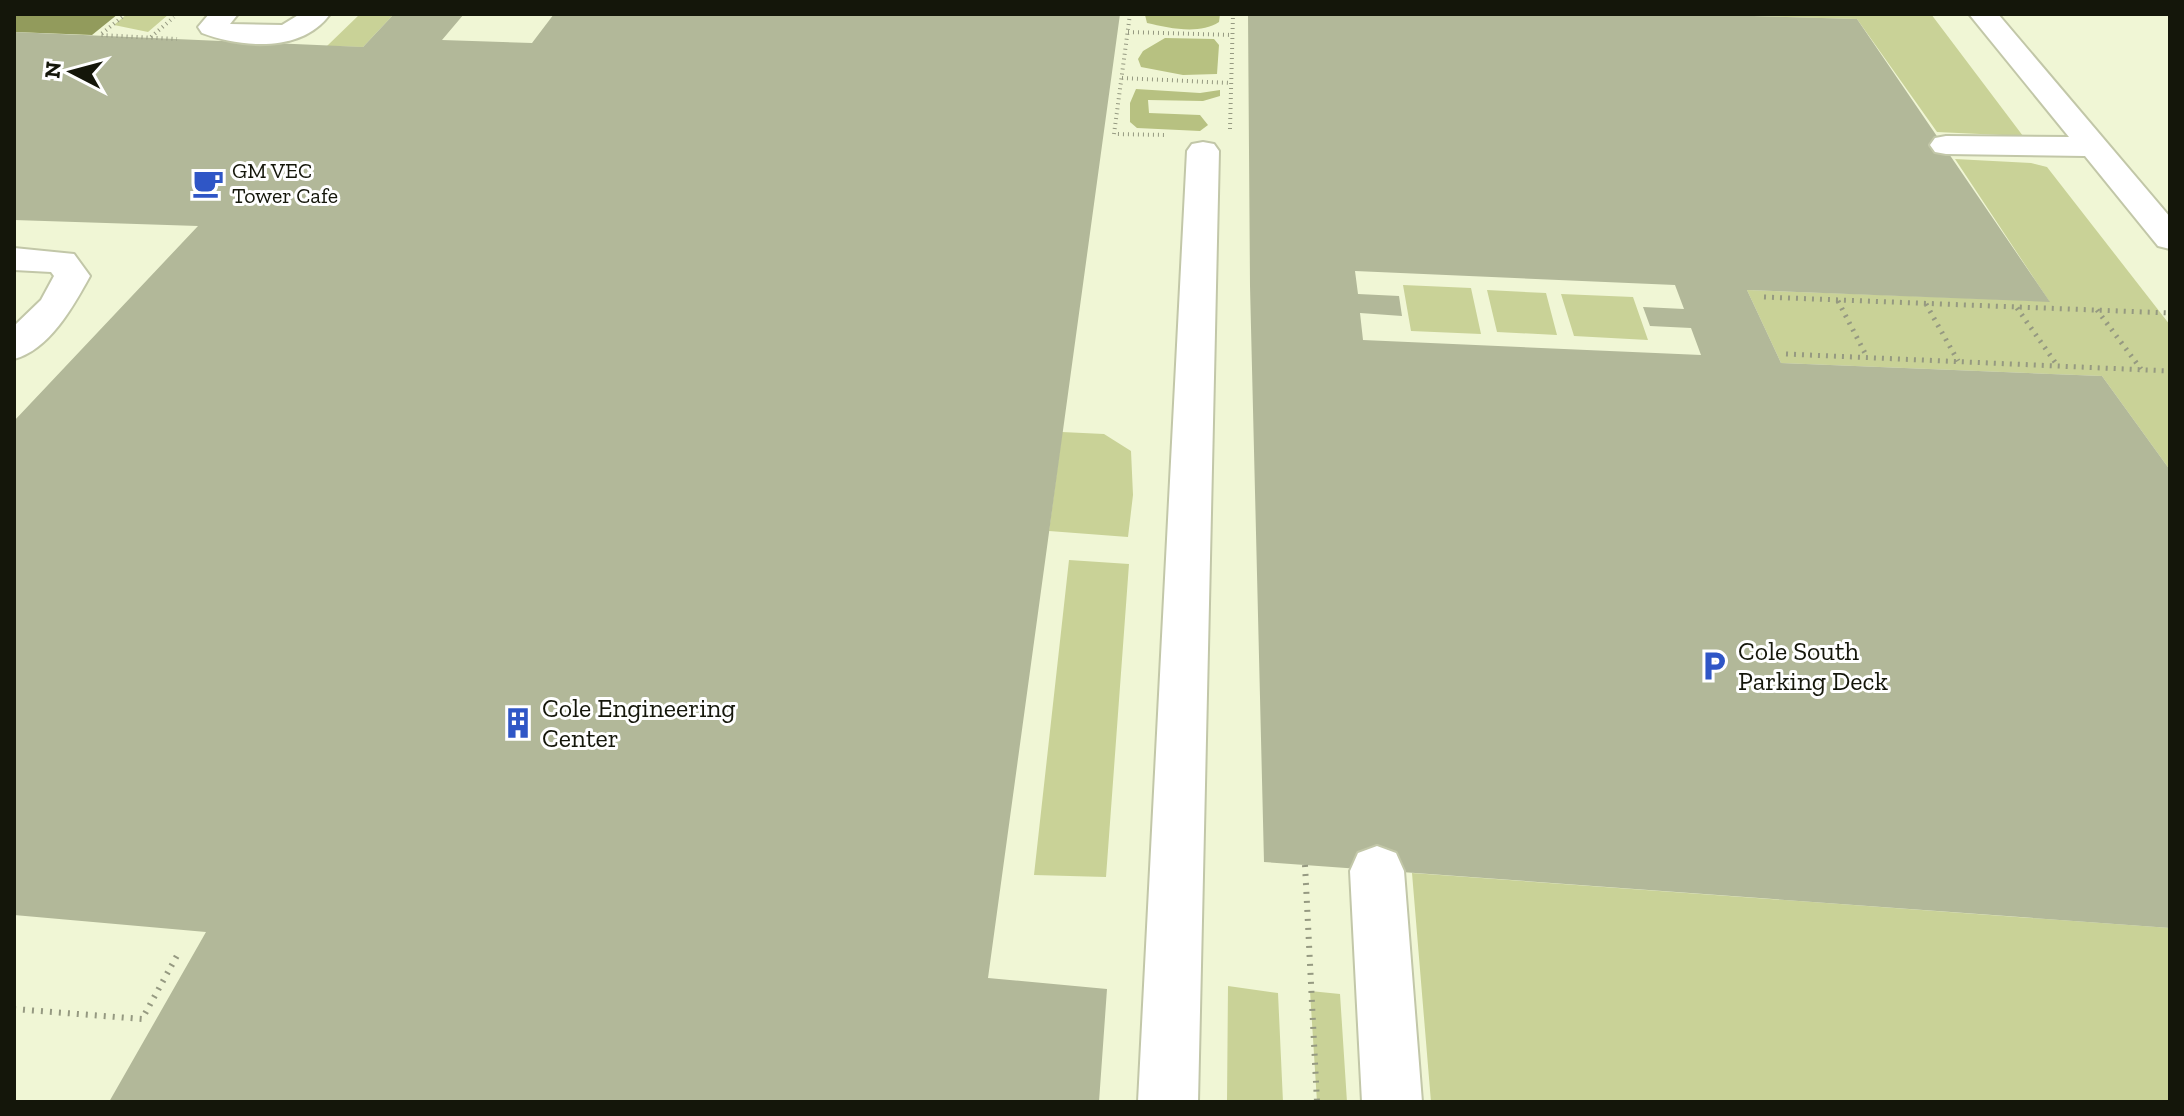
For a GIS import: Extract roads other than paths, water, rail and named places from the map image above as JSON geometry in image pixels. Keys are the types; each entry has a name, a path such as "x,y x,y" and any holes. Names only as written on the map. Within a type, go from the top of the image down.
{"lane":[{"path":"224,14 212,27 223,33 280,34 301,28 316,14"},
{"path":"1983,14 2170,239"},
{"path":"1168,1102 1202,140"},
{"path":"1946,145 2093,147"},
{"path":"14,259 62,262 72,276 55,307 14,347"},
{"path":"1377,871 1392,1102"}],"place":[{"name":"GM VEC Tower Cafe","path":"208,183"},
{"name":"Cole South Parking Deck","path":"1714,666"},
{"name":"Cole Engineering Center","path":"518,723"}]}
